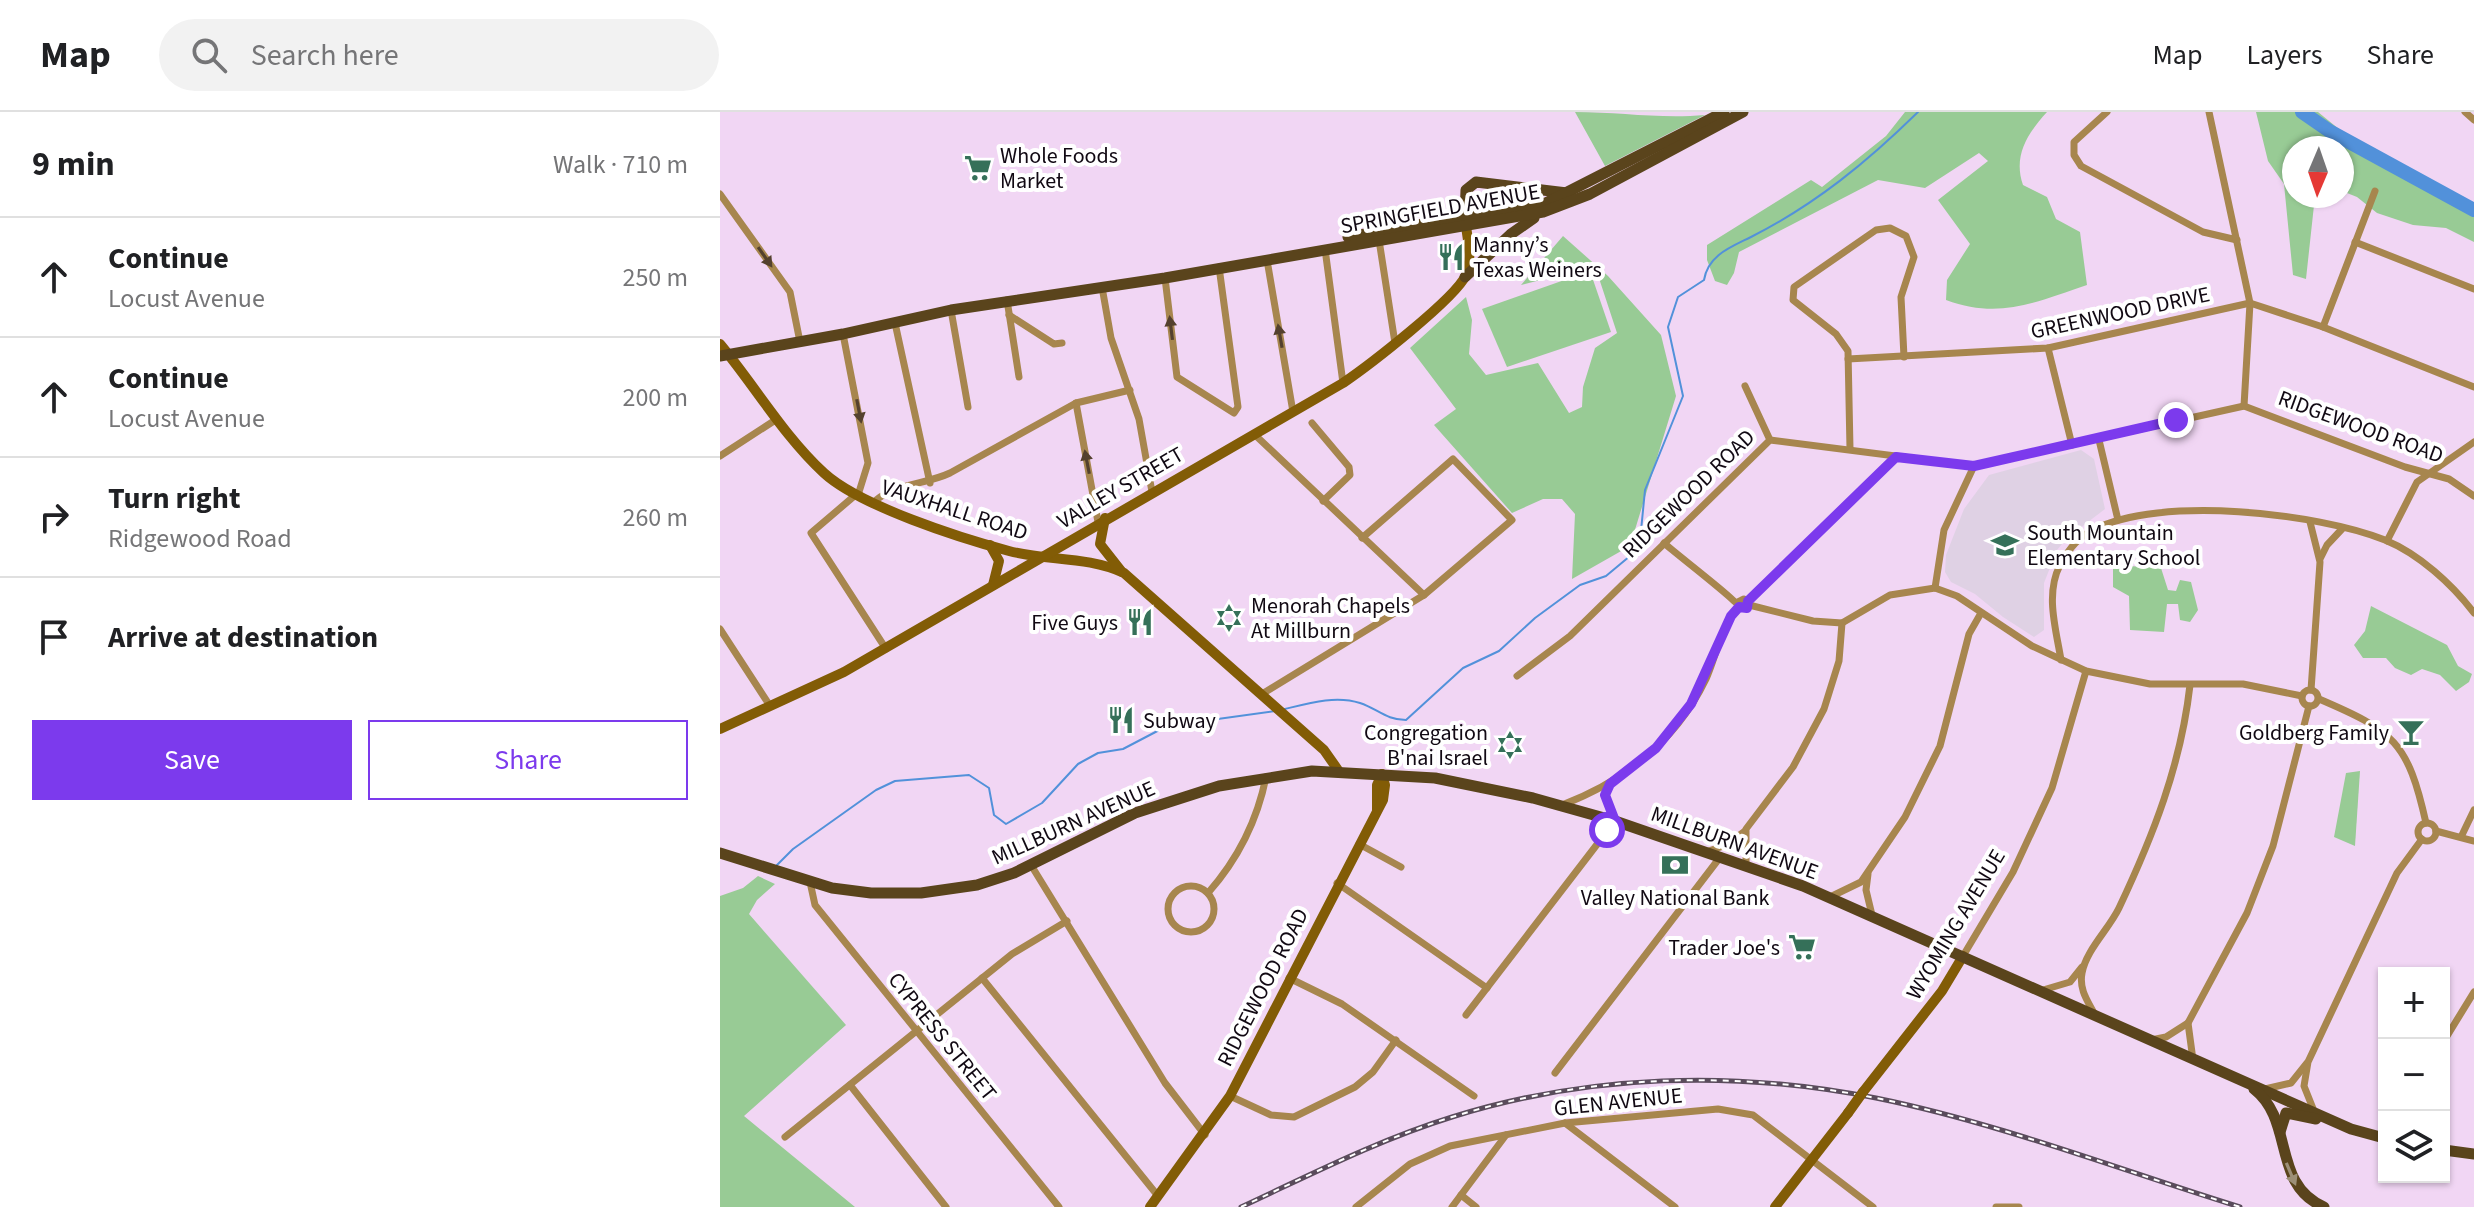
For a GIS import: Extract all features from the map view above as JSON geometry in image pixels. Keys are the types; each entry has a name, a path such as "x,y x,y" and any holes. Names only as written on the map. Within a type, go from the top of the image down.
{"main road":[{"name":"SPRINGFIELD AVENUE","path":"724,355 1007,300 1165,278 1466,223 1546,203 1724,112"},
{"name":"SPRINGFIELD AVENUE","path":"1219,267 1249,256 1543,212 1590,194 1702,137 1743,112"},
{"path":"1465,277 1469,257 1466,190 1476,182 1568,193"},
{"path":"1465,277 1511,234 1543,212"},
{"name":"VALLEY STREET","path":"720,729 886,649 1102,520 1343,383 1395,343 1465,277"},
{"name":"VAUXHALL ROAD","path":"720,344 724,355 825,474 855,496 988,544 1040,557 1097,564 1124,573 1324,750 1338,770"},
{"path":"1102,520 1100,544 1124,573"},
{"path":"988,544 999,561 993,586"},
{"name":"MILLBURN AVENUE","path":"720,853 810,882 871,893 921,893 977,885 1031,865 1144,809 1219,786 1266,777 1338,770 1483,786 1615,821 1746,864 1872,915 2351,1129 2378,1136"},
{"name":"RIDGEWOOD ROAD","path":"1150,1207 1205,1135 1230,1096 1337,883 1377,811 1375,796 1382,774"},
{"name":"WYOMING AVENUE","path":"1775,1207 1942,991 1963,956"},
{"path":"2247,1084 2267,1100 2280,1133 2293,1183 2305,1196 2324,1207"},
{"path":"2280,1133 2281,1120 2289,1112 2351,1129"},
{"path":"2450,1151 2474,1154"}],"street":[{"path":"2107,112 2074,142 2074,155 2081,166 2203,232 2237,240"},
{"path":"2209,112 2250,303 2244,406"},
{"path":"2465,112 2474,120"},
{"path":"2323,327 2375,191"},
{"path":"720,194 790,292 800,342"},
{"path":"1850,449 1848,359 1844,342 1793,300 1794,287 1876,230 1890,228 1906,236 1914,251 1901,297 1904,357"},
{"path":"1379,240 1395,343"},
{"path":"2355,242 2474,289"},
{"path":"1325,249 1343,383"},
{"path":"1267,260 1293,412"},
{"path":"1165,278 1177,377 1233,413 1238,407 1219,267"},
{"path":"1102,287 1111,338 1130,390 1152,492"},
{"path":"1007,300 1019,377"},
{"path":"2250,303 2323,327 2474,387"},
{"name":"GREENWOOD DRIVE","path":"1848,359 2048,348 2250,303"},
{"path":"951,310 968,407"},
{"path":"1009,315 1054,344 1062,343"},
{"path":"895,323 930,483"},
{"path":"843,334 868,463 861,488 855,496 811,533 886,649"},
{"path":"2048,348 2072,445"},
{"path":"1745,386 1770,440"},
{"path":"872,504 891,490 930,483 1076,403 1130,390"},
{"path":"1076,403 1102,520"},
{"name":"RIDGEWOOD ROAD","path":"1517,676 1554,651 1770,440 1974,466 2244,406 2449,479 2474,496"},
{"path":"720,456 777,419"},
{"path":"1312,423 1349,467 1350,475 1323,501"},
{"path":"1254,434 1424,595"},
{"path":"2099,440 2118,520"},
{"path":"2387,541 2417,482 2474,442"},
{"path":"1664,543 1711,585 1746,609 1748,603 1896,457"},
{"path":"1266,698 1424,595 1512,520 1457,460 1430,476 1362,538"},
{"path":"1935,588 1944,530 1974,466"},
{"path":"2061,660 2052,607 2056,574 2068,552 2085,534 2118,520 2206,511 2261,513 2342,529 2387,541 2436,573 2474,613"},
{"path":"2310,522 2320,562 2311,690 2319,699 2379,728 2399,747 2419,783 2426,823 2436,831 2462,835 2474,841"},
{"path":"2320,562 2327,545 2342,529"},
{"path":"1748,603 1813,621 1842,623 1890,595 1935,588 1957,596 2018,639 2086,671 2130,681 2190,685 2243,684 2302,696 2311,690"},
{"path":"1560,805 1610,784 1636,766 1674,728 1705,680 1726,624 1739,605"},
{"path":"1830,897 1851,890 1868,874 1929,772 1951,711 1969,634 1981,613"},
{"path":"1555,1073 1715,854 1746,829 1777,791 1812,736 1839,661 1842,623"},
{"path":"720,629 770,706"},
{"name":"WYOMING AVENUE","path":"1963,956 2013,872 2052,788 2086,671"},
{"path":"2035,988 2047,990 2070,982 2117,913 2156,827 2177,759 2190,685"},
{"path":"2302,696 2302,701 2309,706"},
{"path":"2150,1040 2166,1037 2188,1023 2247,913 2273,846 2309,706 2319,699"},
{"path":"1208,893 1246,839 1258,811 1266,777"},
{"path":"1466,1015 1615,821 1605,795 1610,784"},
{"path":"2462,835 2474,810"},
{"path":"2422,839 2418,831 2426,823"},
{"path":"1746,829 1746,864"},
{"path":"2422,839 2431,840 2436,831"},
{"path":"2264,1090 2291,1083 2308,1062 2397,873 2422,839"},
{"path":"1359,844 1401,867"},
{"path":"1031,865 1165,1083 1205,1135"},
{"path":"1868,874 1866,890 1872,915"},
{"name":"CYPRESS STREET","path":"810,882 815,905 1059,1207"},
{"path":"1337,883 1487,988"},
{"path":"1194,886 1208,893 1214,910 1206,927 1193,932 1175,926 1168,908 1176,891 1194,886"},
{"path":"785,1137 1012,954 1067,921"},
{"path":"2086,962 2082,985 2095,1016"},
{"path":"982,978 1158,1196"},
{"path":"1289,978 1342,1004 1474,1096"},
{"path":"2445,1039 2474,992"},
{"path":"2188,1023 2193,1060"},
{"path":"1230,1096 1271,1115 1294,1117 1355,1087 1373,1072 1396,1040"},
{"path":"2308,1062 2304,1086 2314,1111"},
{"path":"850,1085 946,1207"},
{"name":"GLEN AVENUE","path":"1356,1207 1421,1158 1450,1146 1565,1123 1732,1109 1753,1115 1873,1207"},
{"path":"1565,1123 1675,1207"},
{"path":"1452,1207 1507,1134"},
{"path":"1461,1195 1476,1207"},
{"path":"1996,1207 2019,1207"}],"shaded area":[{"name":"South Mountain Elementary School","path":"2081,450 2094,459 2105,509 2067,538 2057,550 2044,583 2044,630 2034,637 1975,594 1951,582 1945,572 1946,555 1964,509 1989,475"}],"green space":[{"path":"1575,112 1672,116 1705,115 1605,166"},
{"path":"1905,112 2047,112 2024,146 2020,174 2023,185 2047,197 2056,219 2080,232 2087,285 2001,309 1965,306 1946,300 1947,280 1970,244 1938,200 1988,161 1979,153 1925,188 1878,180 1739,252 1734,273 1727,285 1715,281 1707,260 1707,245 1811,180 1822,187 1886,136"},
{"path":"2256,112 2318,112 2347,136 2282,136 2282,181 2268,161"},
{"path":"2354,141 2474,204 2474,242 2446,228 2413,225 2377,213 2354,196"},
{"path":"2286,208 2314,208 2306,279 2293,275"},
{"path":"1563,236 1608,276 1661,335 1676,396 1630,546 1572,579 1575,514 1562,499 1543,499 1512,513 1434,425 1456,409 1410,348 1466,297 1472,320 1469,354 1486,375 1538,363 1569,413 1582,407 1583,387 1595,348 1617,333 1595,266 1521,285"},
{"path":"1590,271 1611,332 1507,367 1482,309"},
{"path":"2113,565 2161,568 2168,590 2176,591 2180,580 2191,582 2198,610 2190,622 2180,620 2178,604 2167,604 2164,632 2130,630 2129,596 2113,587"},
{"path":"2371,606 2447,645 2458,666 2472,674 2469,682 2456,691 2440,675 2422,669 2411,675 2395,668 2386,658 2363,658 2354,645 2365,631"},
{"path":"2360,771 2355,846 2334,837 2346,773"},
{"path":"758,876 775,884 757,900 749,914 846,1025 744,1116 855,1207 720,1207 720,896 743,888"}],"waterway":[{"path":"1285,709 1342,700 1360,703 1387,716 1406,720 1463,668 1499,651 1535,618 1580,585 1606,576 1630,556 1640,541 1645,490 1683,396 1668,327 1678,297 1704,280 1715,258 1819,196 1860,165 1918,112"},
{"path":"2302,112 2331,132 2474,210"},
{"path":"777,865 793,849 876,790 895,781 969,775 989,788 994,815 1006,824 1042,803 1078,764 1098,753 1123,749 1167,726 1275,711"}],"railway":[{"path":"1241,1207 1398,1136 1504,1103 1609,1085 1716,1080 1823,1089 1922,1108 2014,1134 2240,1207"}],"place":[{"name":"Whole Foods Market","path":"978,168"},
{"name":"Manny’s Texas Weiners","path":"1451,257"},
{"name":"South Mountain Elementary School","path":"2005,545"},
{"name":"Menorah Chapels At Millburn","path":"1229,618"},
{"name":"Five Guys","path":"1140,622"},
{"name":"Subway","path":"1121,720"},
{"name":"Goldberg Family","path":"2411,732"},
{"name":"Congregation B'nai Israel","path":"1510,745"},
{"name":"Valley National Bank","path":"1675,865"},
{"name":"Trader Joe's","path":"1802,947"}],"route":[{"path":"1607,830 1615,821 1605,795 1610,784 1636,766 1674,728 1705,680 1731,616 1739,607 1747,608 1748,601 1896,457 1974,466 2099,440 2176,420"}]}
